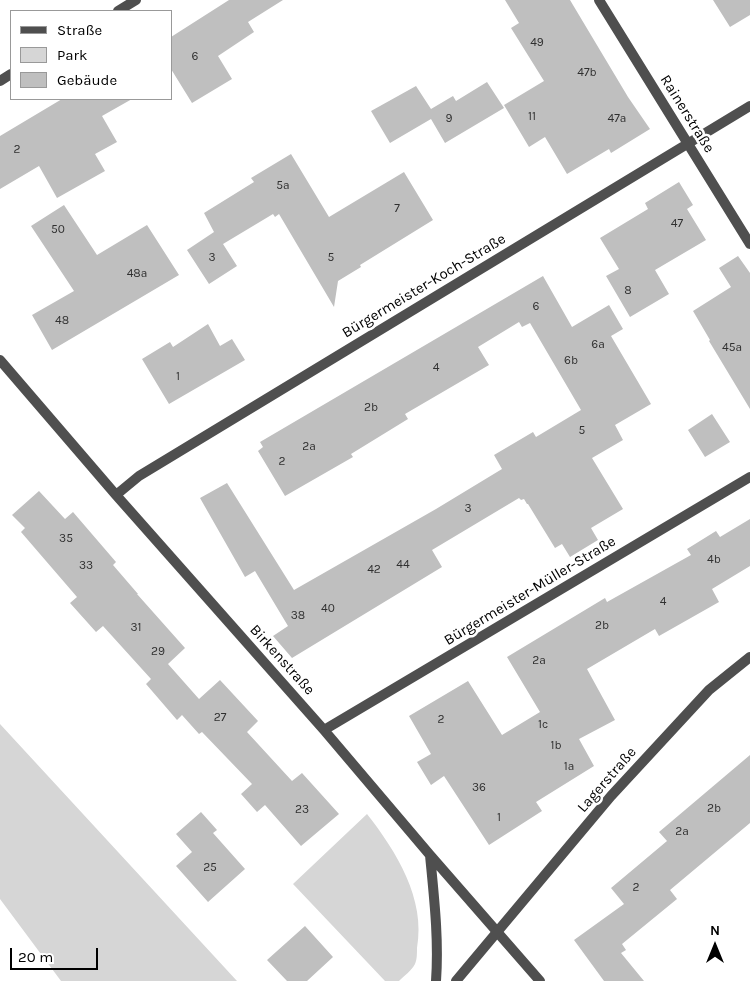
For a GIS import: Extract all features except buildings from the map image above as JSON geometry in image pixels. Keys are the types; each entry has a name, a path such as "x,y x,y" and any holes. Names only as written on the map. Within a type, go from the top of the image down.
{"street":[{"path":"120,10 136,0"},
{"name":"Rainerstraße","path":"599,0 750,244"},
{"name":"Bürgermeister-Koch-Straße","path":"116,495 139,476 750,106"},
{"name":"Birkenstraße","path":"0,360 116,495 324,730 540,981"},
{"name":"Bürgermeister-Müller-Straße","path":"324,730 750,477"},
{"name":"Lagerstraße","path":"456,981 611,796 709,690 750,657"},
{"path":"430,855 436,913 436,981"}],"green space":[{"path":"0,724 237,981 61,981 0,899"},
{"path":"367,814 398,860 413,894 417,912 419,930 416,961 399,981 385,981 293,884"}]}
